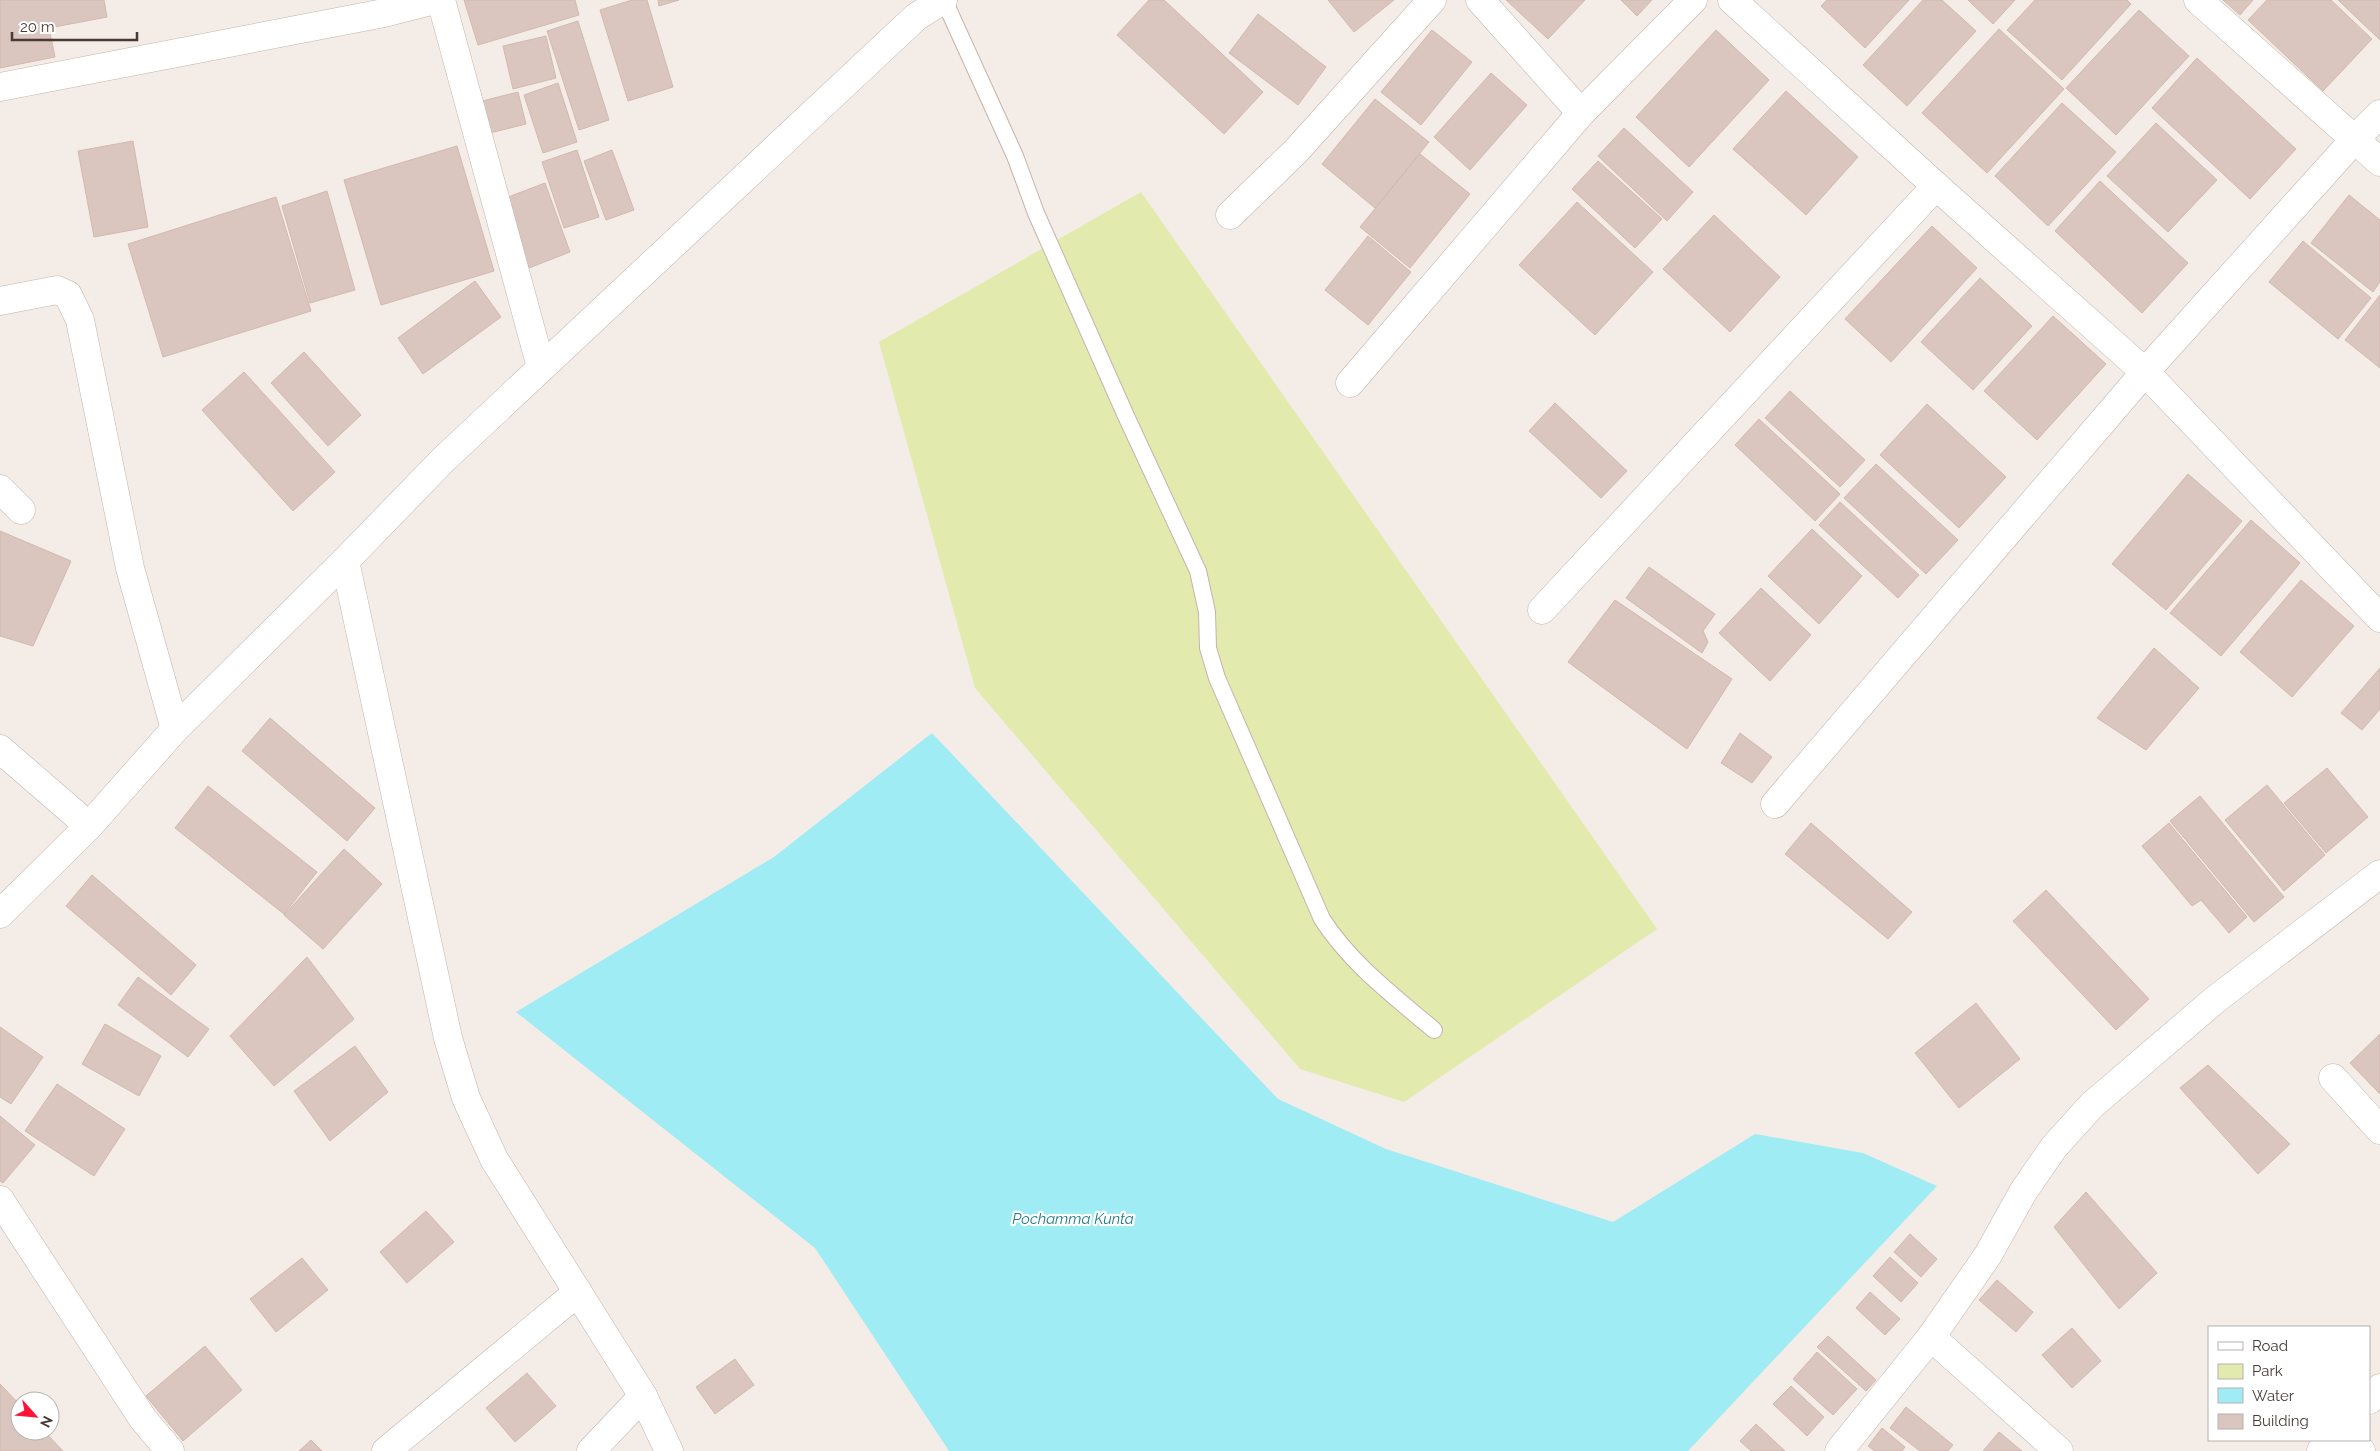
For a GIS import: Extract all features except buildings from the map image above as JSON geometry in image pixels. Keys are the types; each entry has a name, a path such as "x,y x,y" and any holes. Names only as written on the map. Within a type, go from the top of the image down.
{"street":[{"path":"0,87 384,14 435,0"},
{"path":"441,0 541,367"},
{"path":"0,914 89,826 175,729 345,561 443,460 916,17 944,0"},
{"path":"1230,215 1296,151 1432,0"},
{"path":"1480,0 1581,113"},
{"path":"1350,383 1581,113 1693,0"},
{"path":"1732,0 1936,186 2145,372 2380,618"},
{"path":"2198,0 2380,162"},
{"path":"1775,804 2145,372 2354,140 2380,114"},
{"path":"1542,610 1936,186"},
{"path":"0,301 57,290 68,295 80,320 130,568 175,729"},
{"path":"0,490 21,510"},
{"path":"345,561 448,1038 466,1098 494,1160 643,1396 669,1451"},
{"path":"0,749 89,826"},
{"path":"1838,1451 1931,1337 1988,1255 2023,1192 2054,1147 2092,1105 2216,999 2380,874"},
{"path":"2333,1078 2380,1130"},
{"path":"0,1200 143,1419 170,1451"},
{"path":"386,1451 578,1292"},
{"path":"1931,1337 2059,1451"},
{"path":"2370,1399 2380,1388"},
{"path":"591,1451 643,1396"},
{"path":"2321,1451 2331,1441"},
{"path":"2351,1441 2361,1451"}],"lane":[{"path":"944,0 1015,156 1036,213 1126,416 1198,570 1207,612 1208,648 1217,678 1322,919 1336,941 1375,981 1434,1030"}],"green space":[{"path":"1141,192 1657,929 1404,1102 1300,1069 975,688 879,342"}],"water":[{"name":"Pochamma Kunta","path":"932,733 1278,1099 1386,1149 1613,1222 1755,1134 1863,1153 1937,1186 1688,1451 949,1451 815,1248 516,1012 774,857"}]}
